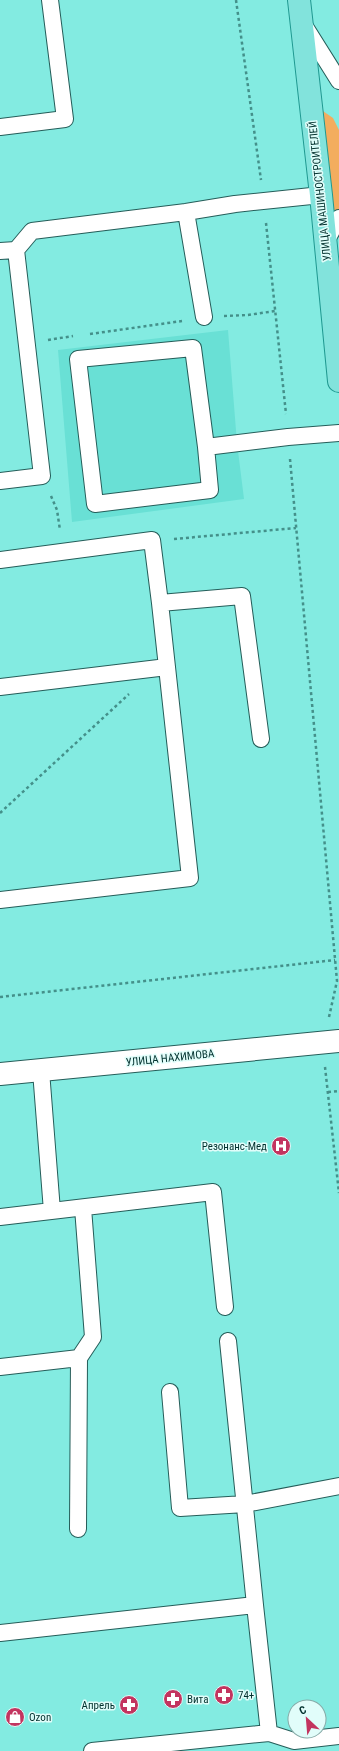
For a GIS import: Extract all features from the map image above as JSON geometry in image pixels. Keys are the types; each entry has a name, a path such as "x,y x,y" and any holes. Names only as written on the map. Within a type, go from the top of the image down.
{"main road":[{"name":"УЛИЦА МАШИНОСТРОИТЕЛЕЙ","path":"300,10 321,195 339,381"}],"street":[{"name":"УЛИЦА НАХИМОВА","path":"0,1074 331,1042"}],"lane":[{"path":"0,127 65,119 50,0"},
{"path":"300,10 339,81"},
{"path":"0,480 42,476 26,343 8,250 32,231 186,212 235,204 321,195"},
{"path":"186,212 204,317"},
{"path":"325,243 339,218"},
{"path":"193,348 206,446 210,490 96,504 78,359 193,348"},
{"path":"206,446 339,433"},
{"path":"0,560 152,540 168,667 190,878 0,900"},
{"path":"160,603 242,596 261,739"},
{"path":"0,687 168,667"},
{"path":"41,1071 52,1211"},
{"path":"0,1217 213,1192 225,1307"},
{"path":"78,1528 79,1358 93,1337 83,1208"},
{"path":"228,1341 269,1733"},
{"path":"0,1367 79,1358"},
{"path":"170,1392 180,1508 245,1504 339,1486"},
{"path":"0,1633 255,1605"},
{"path":"92,1751 269,1733 294,1741 339,1736"}],"path":[{"path":"236,0 264,202 288,437 337,981 328,1092 339,1193"},
{"path":"88,334 204,317 248,315 275,310"},
{"path":"26,343 80,335"},
{"path":"42,476 57,510 63,552"},
{"path":"152,540 296,528"},
{"path":"0,813 133,690"},
{"path":"0,997 335,960"},
{"path":"328,1092 339,1091"}],"shaded area":[{"path":"320,109 333,118 339,130 339,218 332,217"},
{"path":"228,330 237,443 244,499 72,522 58,350"}],"place":[{"name":"Резонанс-Мед","path":"281,1146"},
{"name":"74+","path":"224,1695"},
{"name":"Вита","path":"173,1699"},
{"name":"Апрель","path":"129,1705"},
{"name":"Ozon","path":"15,1717"}]}
